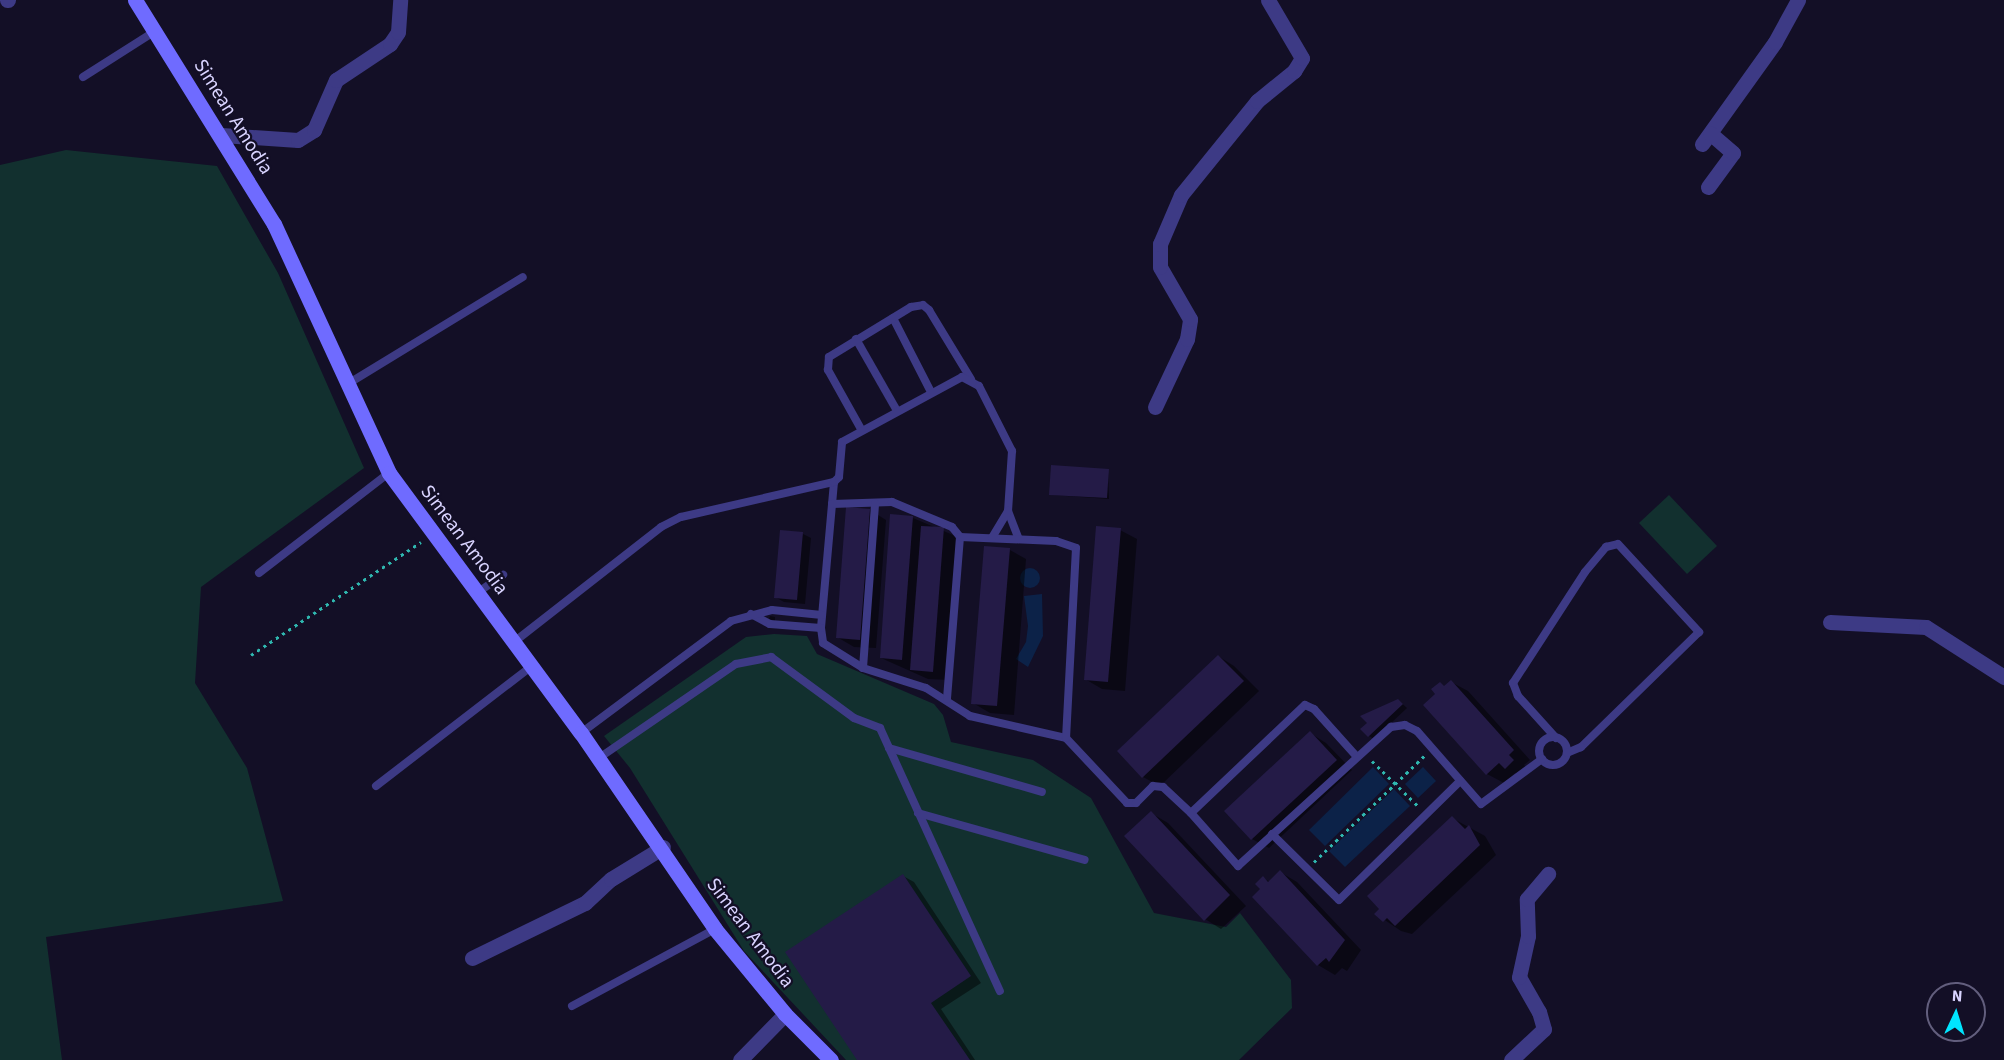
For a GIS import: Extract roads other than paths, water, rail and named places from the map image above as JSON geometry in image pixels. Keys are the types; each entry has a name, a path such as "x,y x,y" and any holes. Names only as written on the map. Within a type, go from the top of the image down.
{"street":[{"name":"Simean Amodia","path":"135,0 221,135 297,267 345,386 389,473 432,535 532,666 663,847 715,929 785,1014 831,1060"},
{"path":"221,135 298,140 314,130 336,80 394,38 400,0"},
{"path":"1155,407 1186,339 1190,319 1160,267 1160,244 1181,195 1257,101 1294,71 1302,58 1268,0"},
{"path":"1708,188 1733,153 1706,139 1775,42 1798,0"},
{"path":"1830,622 1926,627 2004,677"},
{"path":"472,958 585,903 611,879 663,847"},
{"path":"1511,1060 1544,1029 1519,977 1528,936 1527,899 1548,874"},
{"path":"740,1060 785,1014"}],"lane":[{"path":"83,77 154,32"},
{"path":"345,386 523,277"},
{"path":"861,429 828,370 829,357 834,351 893,318 923,305 971,379 979,386 1012,452 1008,511 1019,539"},
{"path":"893,318 931,393"},
{"path":"856,339 897,411"},
{"path":"971,379 962,377 861,429 842,442 839,477 834,483 821,628 828,649 863,668 947,698 970,716 1066,738 1127,803 1136,802 1153,786 1164,787 1191,813 1238,866 1391,727 1405,725 1416,731 1481,804 1542,759"},
{"path":"259,573 389,473"},
{"path":"514,642 632,549 681,517 834,483"},
{"path":"832,504 892,502 952,527 960,537 947,698"},
{"path":"863,668 875,503"},
{"path":"992,538 1008,511"},
{"path":"960,537 1056,541 1076,548 1066,738"},
{"path":"1542,759 1553,765 1565,759 1567,753 1565,743 1556,738 1518,696 1513,683 1585,572 1606,547 1618,544 1699,632 1581,747 1567,753"},
{"path":"477,593 502,575"},
{"path":"581,733 731,621 772,610 822,615"},
{"path":"751,614 770,624 821,628"},
{"path":"599,758 736,663 771,657 854,718 880,728 1000,991"},
{"path":"376,786 532,666"},
{"path":"1191,813 1305,705 1314,708 1359,754"},
{"path":"1542,759 1542,743 1556,738"},
{"path":"889,748 1042,792"},
{"path":"1272,834 1339,900 1460,781"},
{"path":"918,813 1085,860"},
{"path":"572,1006 715,929"}],"water":[{"path":"1030,568 1037,571 1040,578 1037,585 1030,588 1023,585 1020,578 1023,571"},
{"path":"1042,594 1043,636 1028,667 1016,659 1026,642 1028,626 1024,596"},
{"path":"1373,767 1389,784 1325,846 1309,830"},
{"path":"1423,767 1436,781 1418,798 1405,784"},
{"path":"1394,789 1410,806 1345,867 1329,851"}]}
